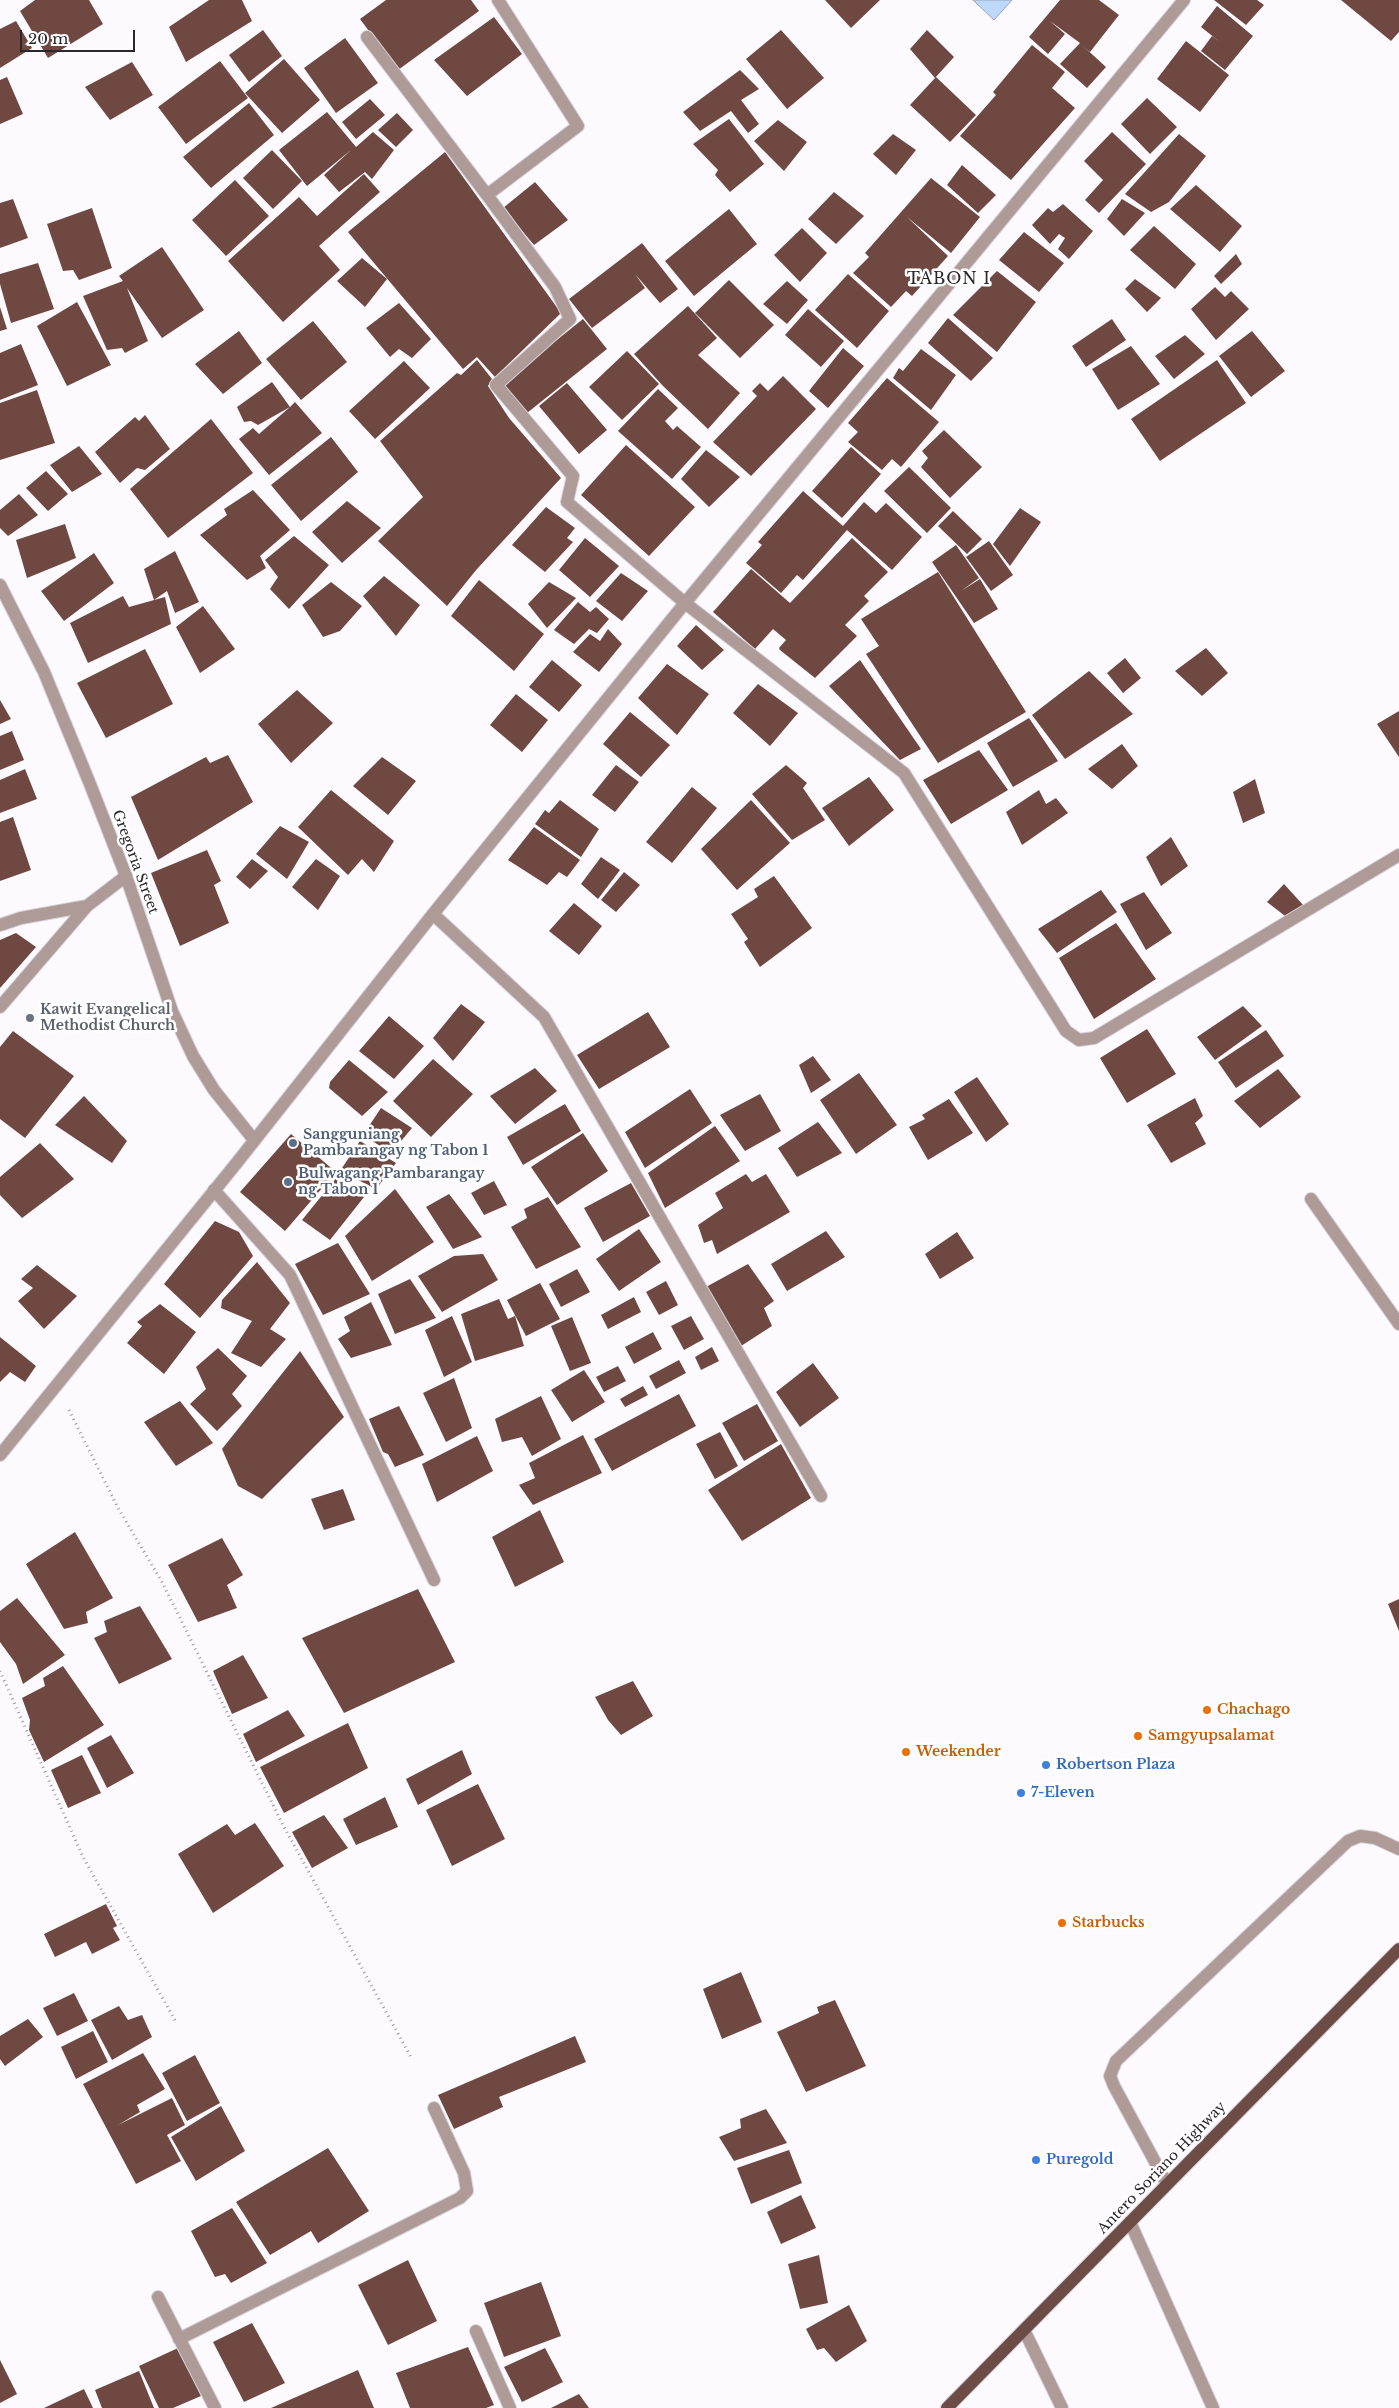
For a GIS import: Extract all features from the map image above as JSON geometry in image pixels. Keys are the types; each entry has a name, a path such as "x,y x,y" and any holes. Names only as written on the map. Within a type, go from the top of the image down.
{"main road":[{"name":"Antero Soriano Highway","path":"947,2408 1399,1949"}],"street":[{"path":"487,195 578,126 498,0"},
{"path":"0,1454 685,603 1184,0"},
{"path":"367,38 555,287 570,319 496,385 573,476 567,502 685,603 904,773 1066,1031 1079,1040 1094,1038 1399,855"},
{"name":"Gregoria Street","path":"0,585 44,672 126,876 172,1011 193,1056 214,1090 254,1140"},
{"path":"0,1007 87,906 126,876"},
{"path":"0,925 21,918 87,906"},
{"path":"433,914 544,1017 821,1496"},
{"path":"214,1190 290,1276 434,1580"},
{"path":"1311,1200 1399,1324"},
{"path":"1167,2184 1114,2086 1110,2076 1116,2061 1348,1841 1360,1836 1375,1838 1399,1849"},
{"path":"179,2339 460,2198 467,2191 464,2173 434,2108"},
{"path":"1130,2222 1213,2408"},
{"path":"158,2296 210,2407"},
{"path":"1024,2330 1062,2408"},
{"path":"476,2331 510,2408"}],"path":[{"path":"56,1385 118,1508 162,1582 284,1827 412,2059"},
{"path":"0,1671 83,1857 176,2022"}],"water":[{"path":"973,0 1012,0 994,20"}],"building":[{"path":"35,0 89,0 103,24 48,58 20,11"},
{"path":"209,0 242,0 252,21 186,62 169,27"},
{"path":"386,0 471,0 479,11 398,70 360,19"},
{"path":"825,0 880,0 851,28"},
{"path":"1060,0 1099,0 1119,15 1090,52 1083,46 1106,67 1087,88 1060,64 1080,43 1050,21 1065,34 1048,54 1029,37"},
{"path":"1214,0 1257,0 1264,5 1246,25"},
{"path":"1341,0 1399,0 1399,32 1391,41"},
{"path":"1217,6 1253,36 1225,70 1201,51 1212,36 1220,42 1201,27"},
{"path":"494,17 522,54 467,96 434,60"},
{"path":"16,21 32,48 0,68 0,29"},
{"path":"263,30 282,56 249,82 229,55"},
{"path":"781,30 824,78 787,109 746,59"},
{"path":"927,30 954,57 935,78 910,49"},
{"path":"345,38 378,83 336,113 304,68"},
{"path":"1186,41 1229,75 1200,112 1157,79"},
{"path":"1032,45 1065,72 1052,88 1075,108 1011,180 960,136 996,95 993,92"},
{"path":"284,59 320,100 282,133 245,93"},
{"path":"220,61 248,98 186,144 158,107"},
{"path":"132,62 153,95 110,120 85,87"},
{"path":"740,70 759,89 741,100 759,124 748,133 731,111 700,131 683,112"},
{"path":"7,77 23,114 0,124 0,80"},
{"path":"936,77 976,115 950,142 910,105"},
{"path":"1147,98 1177,127 1150,154 1121,124"},
{"path":"370,99 385,115 356,139 342,122"},
{"path":"249,103 274,135 211,188 183,157"},
{"path":"327,112 356,147 373,132 394,150 372,179 365,172 339,192 324,175 351,150 307,186 279,150"},
{"path":"397,113 413,130 396,147 378,130"},
{"path":"729,119 764,164 730,192 715,175 718,170 693,144"},
{"path":"778,120 807,142 784,171 754,141"},
{"path":"1112,132 1146,164 1099,213 1085,200 1103,180 1084,161"},
{"path":"893,134 916,150 896,175 873,154"},
{"path":"1179,134 1206,156 1169,202 1151,212 1125,194"},
{"path":"272,150 302,181 273,209 243,178"},
{"path":"445,152 561,313 495,377 477,357 463,369 348,232"},
{"path":"962,165 996,195 978,213 947,185"},
{"path":"364,174 380,192 319,246 340,270 283,322 228,261 299,197 317,216"},
{"path":"931,178 980,217 951,253 907,217 948,256 912,296 906,291 891,307 853,273 869,257 865,253"},
{"path":"235,180 269,216 226,256 192,220"},
{"path":"535,182 568,220 534,245 503,208"},
{"path":"1196,185 1242,226 1220,252 1170,209"},
{"path":"834,192 864,216 836,244 808,219"},
{"path":"13,199 28,238 0,248 0,203"},
{"path":"1122,199 1145,213 1124,236 1107,219"},
{"path":"1063,204 1093,231 1069,259 1058,249 1065,238 1059,234 1050,244 1032,225 1048,208 1053,212"},
{"path":"92,208 112,268 79,280 73,270 63,271 47,224"},
{"path":"729,209 757,244 694,296 665,261"},
{"path":"1154,226 1196,264 1175,289 1130,250"},
{"path":"802,228 827,253 800,282 774,255"},
{"path":"1024,232 1064,263 1039,292 999,260"},
{"path":"642,243 678,289 660,303 635,274 645,288 592,328 569,299"},
{"path":"162,247 204,310 162,338 127,288 148,341 125,353 122,348 107,350 83,296 123,281 119,276"},
{"path":"1236,254 1242,264 1221,284 1214,276"},
{"path":"362,258 387,279 365,307 337,281"},
{"path":"38,263 54,309 11,323 0,284 0,274"},
{"path":"997,271 1036,302 997,352 953,315"},
{"path":"848,274 889,311 857,348 815,310"},
{"path":"1135,279 1161,298 1147,312 1125,289"},
{"path":"729,280 774,325 740,358 695,313"},
{"path":"787,281 808,300 787,324 763,304"},
{"path":"1215,287 1225,297 1231,291 1249,309 1216,340 1191,309"},
{"path":"77,302 111,365 67,386 37,326"},
{"path":"399,303 431,339 412,358 399,349 390,357 366,328"},
{"path":"688,306 717,338 698,355 740,393 708,429 663,386 634,354"},
{"path":"0,307 7,329 0,331"},
{"path":"808,309 844,341 821,367 785,335"},
{"path":"948,318 993,358 971,381 928,343"},
{"path":"583,319 607,349 527,413 503,383"},
{"path":"1112,319 1126,340 1086,367 1072,346"},
{"path":"313,321 347,362 301,400 266,359"},
{"path":"239,331 262,363 223,394 195,364"},
{"path":"1252,331 1285,371 1251,397 1219,356"},
{"path":"1185,335 1205,354 1174,379 1155,356"},
{"path":"21,344 38,385 0,400 0,353"},
{"path":"1131,346 1160,384 1118,410 1092,369"},
{"path":"843,348 864,366 828,408 809,391"},
{"path":"921,349 956,375 931,410 893,378 899,368 903,371"},
{"path":"627,351 659,384 622,420 589,387"},
{"path":"477,360 492,379 488,386 509,418 561,478 477,569 447,606 378,541 423,497 380,441 457,373 461,375"},
{"path":"1217,360 1246,403 1160,461 1131,419"},
{"path":"404,361 430,388 375,439 349,411"},
{"path":"783,376 816,409 751,476 713,442 757,396 752,391 760,383 768,391"},
{"path":"887,378 939,422 901,467 892,459 882,470 848,442 858,432 848,423"},
{"path":"272,382 290,407 258,425 251,421 244,422 237,407"},
{"path":"567,383 607,430 579,454 539,406"},
{"path":"658,389 678,408 665,421 673,430 677,426 701,447 672,479 618,431"},
{"path":"37,390 55,443 0,460 0,403"},
{"path":"295,402 322,433 269,475 239,439 253,428 259,434"},
{"path":"145,415 170,449 145,470 137,468 120,483 95,452 135,417 139,421"},
{"path":"211,419 253,473 168,538 130,489"},
{"path":"944,430 982,467 950,498 921,467 928,458 922,451"},
{"path":"331,437 358,472 301,521 271,485"},
{"path":"626,445 695,507 649,556 581,495"},
{"path":"79,446 102,474 72,492 50,465"},
{"path":"851,447 881,474 842,518 812,491"},
{"path":"706,450 740,477 709,507 681,479"},
{"path":"909,467 951,508 927,533 884,491"},
{"path":"46,471 68,494 48,511 26,488"},
{"path":"253,490 290,530 260,556 266,568 247,580 200,535 227,515 224,509"},
{"path":"803,491 843,526 864,502 876,513 886,503 922,537 892,570 847,530 803,580 797,575 781,593 746,563 762,545 758,542"},
{"path":"19,494 38,515 8,536 0,528 0,510"},
{"path":"347,501 381,528 342,563 312,532"},
{"path":"546,507 575,528 567,538 573,542 545,572 512,545"},
{"path":"1020,508 1041,522 1010,566 993,544"},
{"path":"953,511 982,539 967,554 938,526"},
{"path":"65,524 76,558 27,578 16,540"},
{"path":"294,536 329,565 289,609 270,589 278,577 265,560"},
{"path":"585,538 619,566 590,597 559,570"},
{"path":"852,538 888,572 864,596 869,601 845,625 857,636 815,678 780,650 779,648 786,640 773,629 755,649 713,612 751,569 790,603"},
{"path":"989,541 1013,575 991,591 966,557"},
{"path":"956,545 979,578 961,591 980,579 998,609 974,623 932,562"},
{"path":"175,551 199,602 175,613 167,591 154,600 144,569"},
{"path":"94,553 114,583 64,621 41,591"},
{"path":"938,572 1026,712 938,763 866,654 879,646 861,619"},
{"path":"621,573 648,591 622,621 596,601"},
{"path":"384,576 420,605 396,636 363,596"},
{"path":"479,580 544,634 514,671 451,616"},
{"path":"331,582 362,606 340,631 323,637 302,605"},
{"path":"549,582 576,598 547,628 528,604"},
{"path":"123,596 129,607 165,597 171,624 88,663 70,623"},
{"path":"578,602 590,612 596,607 609,619 597,633 589,629 574,644 554,630"},
{"path":"203,606 235,649 200,673 176,627"},
{"path":"696,625 724,650 702,670 677,646"},
{"path":"608,629 622,644 599,672 573,652 590,634 600,641"},
{"path":"1206,648 1228,673 1202,696 1175,671"},
{"path":"145,649 173,704 106,738 77,683"},
{"path":"1125,658 1141,678 1123,693 1107,673"},
{"path":"552,660 582,685 559,712 529,687"},
{"path":"860,660 921,749 900,760 829,686"},
{"path":"667,664 709,694 677,735 638,698"},
{"path":"1089,671 1133,714 1065,759 1032,715"},
{"path":"758,684 798,713 770,746 733,713"},
{"path":"297,690 333,723 291,763 258,724"},
{"path":"516,694 548,720 522,752 490,725"},
{"path":"0,700 11,719 0,724"},
{"path":"1399,711 1399,757 1377,724"},
{"path":"630,712 670,745 641,777 603,744"},
{"path":"1029,718 1058,761 1013,787 987,743"},
{"path":"12,731 24,760 0,770 0,736"},
{"path":"1122,744 1138,766 1112,789 1088,769"},
{"path":"979,750 1008,790 951,824 923,780"},
{"path":"228,755 253,802 158,860 131,797 206,757 210,763"},
{"path":"382,757 416,781 388,815 353,786"},
{"path":"616,765 639,782 615,812 592,795"},
{"path":"786,765 807,783 803,788 825,820 792,840 752,794"},
{"path":"25,769 37,799 0,813 0,780"},
{"path":"869,777 894,810 849,846 822,808"},
{"path":"1255,779 1265,813 1243,823 1233,792"},
{"path":"692,787 717,808 672,863 646,842"},
{"path":"331,790 394,841 374,872 362,859 348,875 298,827"},
{"path":"1039,790 1046,804 1056,798 1068,813 1022,845 1006,812"},
{"path":"560,800 599,829 581,857 535,824 545,810 549,813"},
{"path":"751,800 790,843 737,890 701,849"},
{"path":"13,817 31,870 0,881 0,822"},
{"path":"280,826 309,842 287,879 256,854"},
{"path":"534,827 580,860 567,877 559,872 547,885 508,860"},
{"path":"1171,837 1188,866 1161,886 1146,857"},
{"path":"207,850 221,881 214,885 229,923 180,946 151,873"},
{"path":"601,857 620,870 598,899 581,884"},
{"path":"252,859 268,871 250,889 236,877"},
{"path":"316,859 340,876 318,910 292,887"},
{"path":"624,872 640,885 616,912 601,900"},
{"path":"774,876 812,928 760,967 744,942 748,939 731,914 758,897 754,889"},
{"path":"1284,884 1304,906 1289,919 1267,902"},
{"path":"1101,890 1117,912 1057,953 1038,929"},
{"path":"1144,892 1172,933 1146,950 1120,904"},
{"path":"574,903 602,926 579,955 549,931"},
{"path":"1116,923 1156,979 1094,1019 1059,958"},
{"path":"16,933 36,947 0,988 0,940"},
{"path":"461,1004 485,1022 453,1061 433,1038"},
{"path":"1243,1006 1262,1026 1215,1060 1197,1037"},
{"path":"648,1012 670,1047 599,1089 577,1055"},
{"path":"389,1016 424,1046 394,1079 359,1051"},
{"path":"1147,1029 1176,1074 1127,1103 1100,1058"},
{"path":"1266,1030 1284,1056 1236,1088 1218,1062"},
{"path":"13,1031 74,1076 25,1138 0,1119 0,1047"},
{"path":"813,1056 831,1080 811,1093 799,1065"},
{"path":"433,1059 473,1094 431,1137 393,1101"},
{"path":"349,1060 388,1092 362,1116 329,1088 330,1082"},
{"path":"535,1068 557,1091 515,1124 490,1096"},
{"path":"1278,1069 1301,1097 1260,1128 1234,1101"},
{"path":"859,1073 897,1125 856,1154 820,1100"},
{"path":"977,1077 1009,1124 986,1142 954,1092"},
{"path":"690,1089 712,1123 645,1168 625,1132"},
{"path":"760,1094 781,1131 745,1151 720,1115"},
{"path":"84,1096 127,1141 112,1163 55,1125"},
{"path":"1195,1098 1203,1116 1195,1123 1206,1144 1171,1163 1147,1125"},
{"path":"949,1099 973,1133 928,1160 909,1127 925,1119 922,1115"},
{"path":"565,1104 581,1131 523,1165 507,1137"},
{"path":"381,1108 412,1128 391,1153 363,1135"},
{"path":"818,1122 842,1153 797,1177 778,1148"},
{"path":"715,1126 740,1161 665,1208 648,1173"},
{"path":"583,1133 608,1171 557,1205 531,1167"},
{"name":"Bulwagang Pambarangay ng Tabon 1","path":"291,1134 336,1172 285,1231 240,1192"},
{"path":"360,1141 396,1163 376,1189 340,1171"},
{"path":"40,1143 74,1179 22,1218 0,1195 0,1177"},
{"path":"746,1174 752,1182 766,1174 790,1212 717,1254 712,1240 704,1243 698,1225 723,1208 715,1193"},
{"path":"337,1177 364,1197 330,1240 302,1220"},
{"path":"494,1181 507,1205 484,1215 471,1193"},
{"path":"631,1183 650,1216 603,1242 584,1208"},
{"path":"395,1189 434,1242 372,1281 345,1236"},
{"path":"449,1194 482,1237 453,1249 426,1207"},
{"path":"548,1197 581,1247 536,1269 511,1227 527,1218 524,1209"},
{"path":"215,1221 239,1232 253,1256 200,1318 164,1284"},
{"path":"639,1229 661,1262 619,1291 596,1259"},
{"path":"826,1231 845,1257 787,1291 771,1264"},
{"path":"957,1232 974,1258 940,1279 925,1254"},
{"path":"338,1243 370,1294 323,1315 295,1264"},
{"path":"483,1254 498,1280 442,1312 418,1276 454,1256"},
{"path":"257,1262 290,1303 270,1329 286,1339 261,1367 231,1353 252,1321 221,1308 222,1300"},
{"path":"748,1264 774,1301 764,1308 772,1326 741,1346 706,1287"},
{"path":"37,1265 77,1296 44,1329 18,1301 33,1288 21,1279"},
{"path":"577,1269 590,1292 561,1307 549,1284"},
{"path":"410,1279 436,1318 395,1334 378,1294"},
{"path":"666,1281 678,1305 659,1315 646,1292"},
{"path":"540,1283 560,1319 526,1336 507,1300"},
{"path":"634,1297 641,1312 608,1329 601,1315"},
{"path":"499,1299 508,1319 515,1316 524,1346 475,1361 461,1314"},
{"path":"371,1302 392,1345 351,1358 338,1339 350,1331 344,1317"},
{"path":"160,1304 196,1332 164,1374 127,1343 142,1326 137,1322"},
{"path":"452,1316 472,1362 444,1377 425,1330"},
{"path":"691,1316 704,1339 684,1350 671,1326"},
{"path":"572,1317 591,1363 570,1371 551,1326"},
{"path":"653,1332 662,1349 634,1364 625,1347"},
{"path":"0,1337 36,1366 25,1382 10,1372 0,1382"},
{"path":"712,1347 719,1361 701,1370 695,1357"},
{"path":"218,1348 247,1376 232,1394 242,1406 217,1431 190,1404 206,1389 196,1367"},
{"path":"300,1351 344,1417 262,1499 238,1486 222,1449"},
{"path":"679,1360 686,1373 656,1389 649,1376"},
{"path":"813,1363 839,1398 800,1427 776,1392"},
{"path":"618,1366 626,1381 604,1392 596,1377"},
{"path":"584,1370 605,1402 572,1422 551,1390"},
{"path":"454,1378 472,1428 446,1442 423,1393"},
{"path":"643,1386 648,1395 625,1407 620,1399"},
{"path":"679,1394 696,1426 612,1471 594,1439"},
{"path":"541,1396 561,1439 532,1456 522,1437 502,1442 495,1419"},
{"path":"180,1401 213,1443 176,1466 144,1422"},
{"path":"757,1404 778,1441 744,1461 722,1423"},
{"path":"399,1406 424,1455 395,1467 388,1454 383,1452 369,1419"},
{"path":"720,1432 738,1466 715,1479 696,1444"},
{"path":"583,1435 602,1473 533,1505 519,1485 535,1478 529,1463"},
{"path":"477,1436 493,1471 437,1502 422,1464"},
{"path":"781,1444 811,1498 742,1541 708,1490"},
{"path":"343,1489 355,1520 324,1530 311,1499"},
{"path":"540,1510 564,1562 515,1587 492,1537"},
{"path":"75,1532 113,1598 86,1612 88,1623 64,1629 26,1564"},
{"path":"222,1538 243,1575 227,1585 237,1608 198,1622 168,1565"},
{"path":"418,1589 455,1662 344,1713 302,1638"},
{"path":"17,1598 65,1655 23,1684 16,1664 0,1642 0,1611"},
{"path":"1399,1599 1399,1631 1388,1604"},
{"path":"140,1606 172,1659 119,1684 94,1638 107,1632 104,1621"},
{"path":"243,1655 268,1698 232,1714 213,1671"},
{"path":"63,1666 104,1725 44,1762 29,1730 30,1720 22,1698 45,1686 43,1678"},
{"path":"633,1681 653,1716 621,1735 608,1720 595,1697"},
{"path":"288,1710 305,1736 256,1762 243,1734"},
{"path":"348,1723 368,1768 284,1813 260,1767"},
{"path":"111,1735 134,1773 107,1788 87,1748"},
{"path":"462,1750 472,1774 418,1805 406,1779"},
{"path":"82,1755 101,1793 68,1808 51,1770"},
{"path":"478,1784 505,1839 452,1866 426,1810"},
{"path":"385,1797 398,1827 356,1845 343,1819"},
{"path":"324,1815 348,1848 312,1868 292,1832"},
{"path":"255,1823 284,1866 213,1913 178,1854 227,1824 235,1835"},
{"path":"106,1904 117,1926 113,1928 120,1940 92,1954 86,1942 55,1957 44,1934"},
{"path":"741,1972 762,2022 722,2039 703,1989"},
{"path":"74,1993 88,2021 57,2036 43,2008"},
{"path":"835,2000 866,2066 806,2092 777,2032 819,2013 817,2007"},
{"path":"119,2006 128,2020 142,2015 152,2037 112,2060 91,2020"},
{"path":"28,2019 43,2037 5,2066 0,2059 0,2036"},
{"path":"93,2031 108,2062 76,2079 61,2047"},
{"path":"575,2036 586,2062 499,2097 503,2107 454,2129 438,2095"},
{"path":"143,2053 165,2089 137,2105 140,2112 118,2125 172,2098 185,2125 167,2135 181,2161 136,2184 83,2084"},
{"path":"195,2055 220,2103 187,2121 162,2073"},
{"path":"221,2106 245,2151 196,2181 171,2137"},
{"path":"766,2109 787,2143 734,2161 719,2137 741,2128 740,2119"},
{"path":"328,2148 369,2211 318,2243 311,2231 270,2255 236,2202"},
{"path":"789,2150 802,2183 751,2204 737,2168"},
{"path":"801,2195 816,2228 781,2244 767,2212"},
{"path":"232,2208 267,2263 231,2283 225,2274 215,2277 191,2231"},
{"path":"819,2255 828,2303 800,2309 788,2264"},
{"path":"408,2260 437,2321 388,2345 358,2285"},
{"path":"541,2282 561,2336 504,2357 484,2303"},
{"path":"849,2305 867,2341 836,2362 824,2348 817,2350 806,2329"},
{"path":"252,2323 285,2383 244,2402 213,2342"},
{"path":"468,2347 494,2405 486,2408 410,2408 396,2373"},
{"path":"178,2348 201,2396 173,2408 159,2408 139,2366"},
{"path":"545,2348 563,2382 522,2402 504,2367"},
{"path":"0,2360 17,2394 0,2403"},
{"path":"358,2370 374,2408 271,2408"},
{"path":"139,2371 154,2408 102,2408 95,2390"},
{"path":"84,2389 93,2408 44,2408"},
{"path":"579,2394 589,2408 551,2408"}],"place":[{"name":"Kawit Evangelical Methodist Church","path":"30,1018"},
{"name":"Sangguniang Pambarangay ng Tabon 1","path":"293,1143"},
{"name":"Bulwagang Pambarangay ng Tabon 1","path":"288,1182"},
{"name":"Chachago","path":"1207,1710"},
{"name":"Samgyupsalamat","path":"1138,1736"},
{"name":"Weekender","path":"906,1752"},
{"name":"Robertson Plaza","path":"1046,1765"},
{"name":"7-Eleven","path":"1021,1793"},
{"name":"Starbucks","path":"1062,1923"},
{"name":"Puregold","path":"1036,2160"}],"district":[{"name":"TABON I","path":"949,279"}]}
